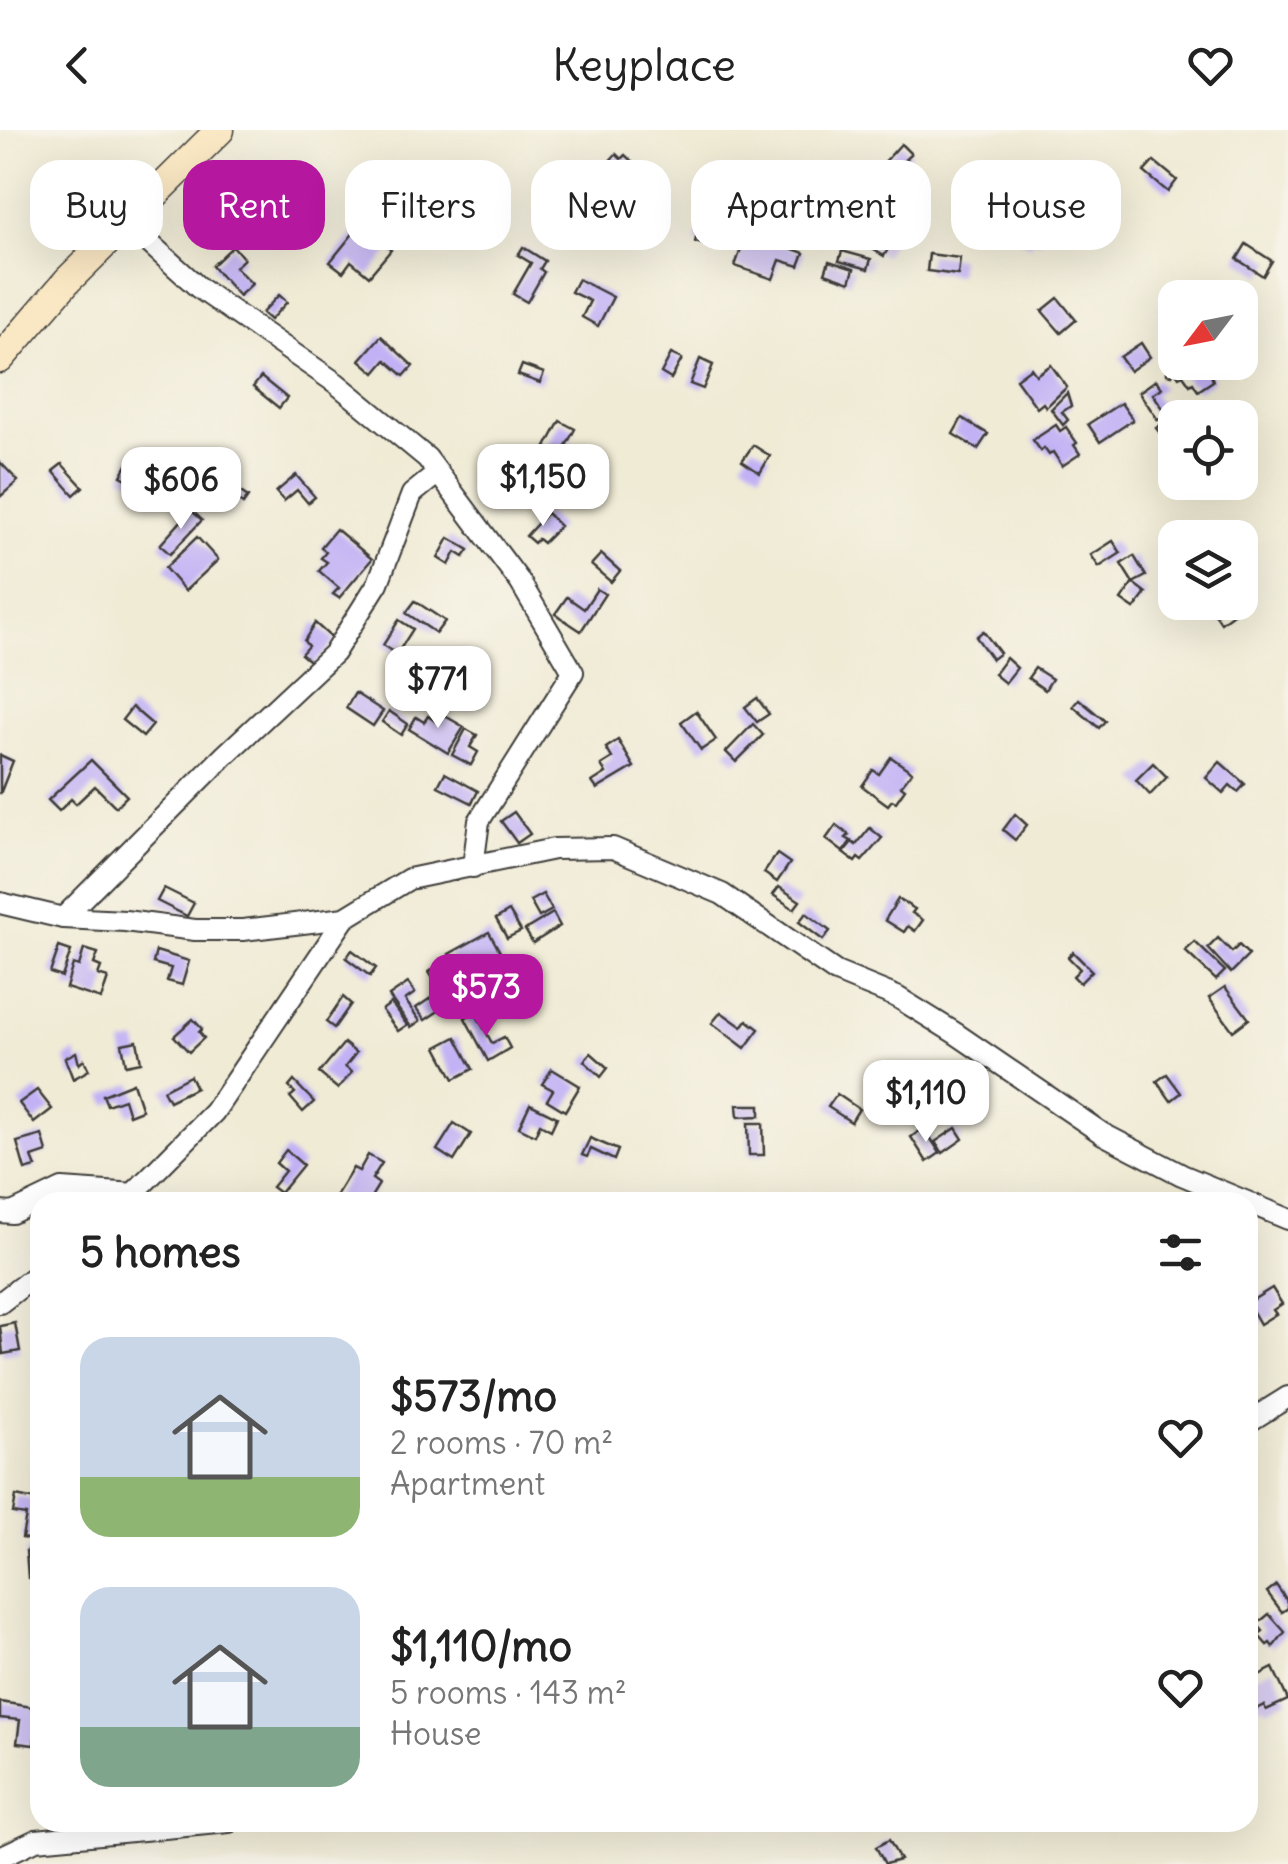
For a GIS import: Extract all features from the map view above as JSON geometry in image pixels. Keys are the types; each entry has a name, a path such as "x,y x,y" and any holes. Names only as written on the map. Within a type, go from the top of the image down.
{"main road":[{"path":"163,186 220,130"},
{"path":"0,358 98,250"}],"street":[{"path":"157,250 198,288 336,382 427,458 520,582 573,672 480,821 472,867"},
{"path":"62,918 225,755 334,653 378,583 412,494 438,473"},
{"path":"136,1192 214,1112 346,918 409,879 554,849 613,848 722,894 836,972 896,997 956,1034 1103,1134 1223,1192"},
{"path":"0,903 62,918 194,930 244,930 346,918"},
{"path":"56,1192 85,1192"},
{"path":"0,1212 12,1213 30,1204"},
{"path":"1258,1207 1288,1219"},
{"path":"0,1303 30,1280"},
{"path":"1258,1416 1288,1397"},
{"path":"0,1857 36,1840 122,1832"}],"building":[{"path":"901,144 911,154 904,160 887,160"},
{"path":"1154,161 1177,180 1168,192 1144,172"},
{"path":"345,244 345,250 391,250 369,276 351,261 343,272 330,262"},
{"path":"1246,244 1272,261 1263,276 1237,259"},
{"path":"523,247 545,261 540,269 544,272 527,302 513,294 531,263 518,255"},
{"path":"229,250 236,250 244,259 235,267 252,284 239,296 212,266"},
{"path":"741,250 804,253 799,266 780,260 773,279 735,266"},
{"path":"842,251 871,259 868,269 839,261"},
{"path":"929,254 960,258 958,275 927,271"},
{"path":"829,261 854,269 850,282 825,273"},
{"path":"578,279 613,297 598,326 582,317 590,301 571,292"},
{"path":"279,295 287,302 270,320 262,313"},
{"path":"1058,298 1076,320 1061,333 1042,311"},
{"path":"381,336 413,366 404,376 386,360 375,373 360,360"},
{"path":"1141,343 1150,357 1130,371 1120,357"},
{"path":"671,354 682,359 671,379 661,373"},
{"path":"700,359 713,365 703,389 690,384"},
{"path":"522,365 544,373 540,383 518,375"},
{"path":"1051,365 1067,387 1046,407 1043,403 1037,408 1016,379 1031,368 1036,375"},
{"path":"261,377 287,398 279,408 253,387"},
{"path":"1156,380 1162,388 1153,394 1158,401 1158,420 1139,392"},
{"path":"1186,380 1213,381 1198,391 1193,383 1190,385"},
{"path":"1067,393 1071,406 1062,412 1068,420 1063,425 1051,409"},
{"path":"1121,403 1133,420 1100,442 1088,424"},
{"path":"962,418 988,434 978,449 953,434"},
{"path":"560,421 575,429 561,455 546,447"},
{"path":"1056,425 1060,431 1066,427 1080,454 1062,466 1053,452 1049,455 1044,448 1041,451 1033,440"},
{"path":"753,445 770,456 760,473 742,461"},
{"path":"131,458 161,474 152,492 121,476"},
{"path":"508,458 562,489 551,507 545,502 549,494 512,472 502,488 498,486"},
{"path":"0,462 18,481 0,497"},
{"path":"62,464 83,487 74,495 53,471"},
{"path":"180,470 200,484 183,511 162,497"},
{"path":"296,475 315,497 308,503 297,490 284,501 276,492"},
{"path":"232,486 248,497 243,504 236,499 230,508 222,502"},
{"path":"191,510 202,520 170,554 160,545"},
{"path":"547,513 560,526 543,543 538,539 534,543 526,536"},
{"path":"336,529 372,559 339,598 333,594 339,588 319,571 327,562 321,558 326,552 321,547"},
{"path":"197,537 218,560 185,591 165,568"},
{"path":"449,538 469,550 464,557 456,552 449,565 438,558"},
{"path":"1113,541 1121,553 1099,567 1091,555"},
{"path":"601,554 620,571 611,582 591,565"},
{"path":"1134,556 1146,576 1133,583 1121,564"},
{"path":"1133,583 1146,593 1134,609 1121,600"},
{"path":"597,589 605,594 581,631 555,614 567,597 584,609"},
{"path":"415,601 445,621 436,633 406,613"},
{"path":"399,620 413,629 397,654 383,645"},
{"path":"315,623 335,641 314,665 301,654 308,646 304,641"},
{"path":"983,631 1000,653 992,659 976,637"},
{"path":"1006,658 1017,668 1005,683 994,674"},
{"path":"1035,668 1052,679 1045,690 1028,678"},
{"path":"355,693 383,711 373,726 346,708"},
{"path":"757,698 769,714 757,722 745,707"},
{"path":"1079,699 1105,721 1099,728 1073,706"},
{"path":"132,707 153,725 143,737 122,720"},
{"path":"389,711 408,724 401,735 382,722"},
{"path":"696,711 716,740 701,750 681,722"},
{"path":"440,713 464,727 448,753 409,729 416,717 424,722 428,716 435,721"},
{"path":"753,724 763,735 736,762 726,752"},
{"path":"466,729 477,735 470,747 478,752 471,765 452,755"},
{"path":"618,740 634,767 597,789 592,782 606,773 601,765 612,758 606,748"},
{"path":"0,755 13,761 0,794"},
{"path":"891,757 912,772 901,786 905,789 896,802 892,800 888,805 862,786 873,770 879,774"},
{"path":"91,760 127,796 116,807 95,786 76,804 71,799 59,811 48,800"},
{"path":"1220,762 1245,784 1238,792 1230,785 1223,793 1206,778"},
{"path":"1153,763 1167,777 1150,795 1136,780"},
{"path":"445,773 478,791 472,803 438,786"},
{"path":"514,812 530,834 517,843 501,821"},
{"path":"1015,814 1027,825 1015,840 1003,830"},
{"path":"836,825 851,841 843,852 826,839"},
{"path":"870,828 882,838 862,861 858,858 855,862 843,853"},
{"path":"777,854 790,863 777,882 764,873"},
{"path":"779,887 800,901 794,909 773,895"},
{"path":"164,888 194,903 187,916 157,901"},
{"path":"543,894 552,910 539,917 530,901"},
{"path":"898,899 915,909 912,913 923,920 915,931 908,926 904,932 885,920"},
{"path":"509,911 521,931 507,938 496,919"},
{"path":"553,913 560,926 533,943 525,930"},
{"path":"806,913 830,931 823,940 799,922"},
{"path":"489,932 504,959 474,975 467,963 457,968 449,954"},
{"path":"1218,938 1232,952 1239,945 1249,955 1231,973 1208,948"},
{"path":"1195,942 1225,971 1216,980 1185,951"},
{"path":"59,947 71,951 62,977 50,973"},
{"path":"84,949 98,953 94,964 101,967 98,975 108,978 101,999 66,988 73,964 79,966"},
{"path":"352,950 376,968 370,976 346,958"},
{"path":"156,951 189,961 182,985 167,981 171,968 153,963"},
{"path":"1073,952 1092,971 1080,983 1073,976 1080,969 1068,957"},
{"path":"441,964 461,996 425,1020 416,1008 441,991 429,972"},
{"path":"408,983 415,993 405,1000 420,1021 411,1027 389,996"},
{"path":"1225,987 1249,1019 1233,1031 1209,998"},
{"path":"343,997 351,1004 334,1028 326,1022"},
{"path":"391,1003 407,1025 398,1031 382,1010"},
{"path":"475,1012 492,1043 504,1037 510,1048 488,1061 465,1018"},
{"path":"721,1012 742,1027 747,1020 759,1029 745,1048 712,1023"},
{"path":"193,1019 204,1038 189,1052 174,1036"},
{"path":"456,1037 473,1069 454,1079 437,1047"},
{"path":"137,1041 141,1062 126,1065 122,1044"},
{"path":"344,1043 356,1053 345,1067 352,1072 338,1089 319,1073"},
{"path":"76,1052 79,1064 84,1060 89,1070 73,1079 65,1058"},
{"path":"591,1053 608,1068 601,1077 584,1061"},
{"path":"552,1069 580,1086 565,1111 547,1100 553,1090 542,1084"},
{"path":"1167,1074 1181,1093 1171,1101 1157,1081"},
{"path":"190,1076 196,1088 169,1101 163,1090"},
{"path":"294,1081 314,1102 303,1112 290,1097 295,1093 289,1087"},
{"path":"133,1083 142,1110 129,1115 124,1099 107,1105 103,1095"},
{"path":"37,1090 52,1109 34,1123 19,1103"},
{"path":"837,1094 859,1109 851,1122 828,1107"},
{"path":"530,1104 557,1117 551,1130 540,1124 535,1135 519,1127"},
{"path":"737,1105 760,1105 760,1116 738,1117"},
{"path":"454,1123 471,1134 454,1161 437,1150"},
{"path":"748,1123 763,1123 764,1155 749,1155"},
{"path":"924,1128 940,1153 927,1162 911,1137"},
{"path":"956,1128 963,1139 943,1153 935,1142"},
{"path":"42,1135 47,1152 32,1157 36,1167 25,1170 17,1142"},
{"path":"590,1138 618,1150 614,1160 591,1149 587,1157 582,1155"},
{"path":"286,1150 303,1165 281,1192 272,1187 285,1171 276,1163"},
{"path":"368,1155 382,1163 372,1179 379,1184 374,1192 338,1192 353,1168 359,1171"},
{"path":"1272,1288 1282,1304 1273,1310 1276,1314 1260,1324 1258,1320 1258,1297"},
{"path":"15,1323 20,1351 3,1354 0,1326"},
{"path":"16,1496 30,1499 30,1540 22,1538 26,1515 13,1513"},
{"path":"26,1551 30,1551 30,1578 28,1578"},
{"path":"1276,1585 1288,1602 1288,1608 1282,1612 1267,1592"},
{"path":"1269,1614 1285,1632 1273,1647 1258,1635 1263,1631 1258,1623"},
{"path":"1273,1668 1288,1700 1266,1710 1264,1705 1258,1708 1258,1676"},
{"path":"0,1702 30,1707 30,1745 17,1743 20,1720 0,1718"},
{"path":"889,1840 900,1860 885,1864 876,1847"}]}
